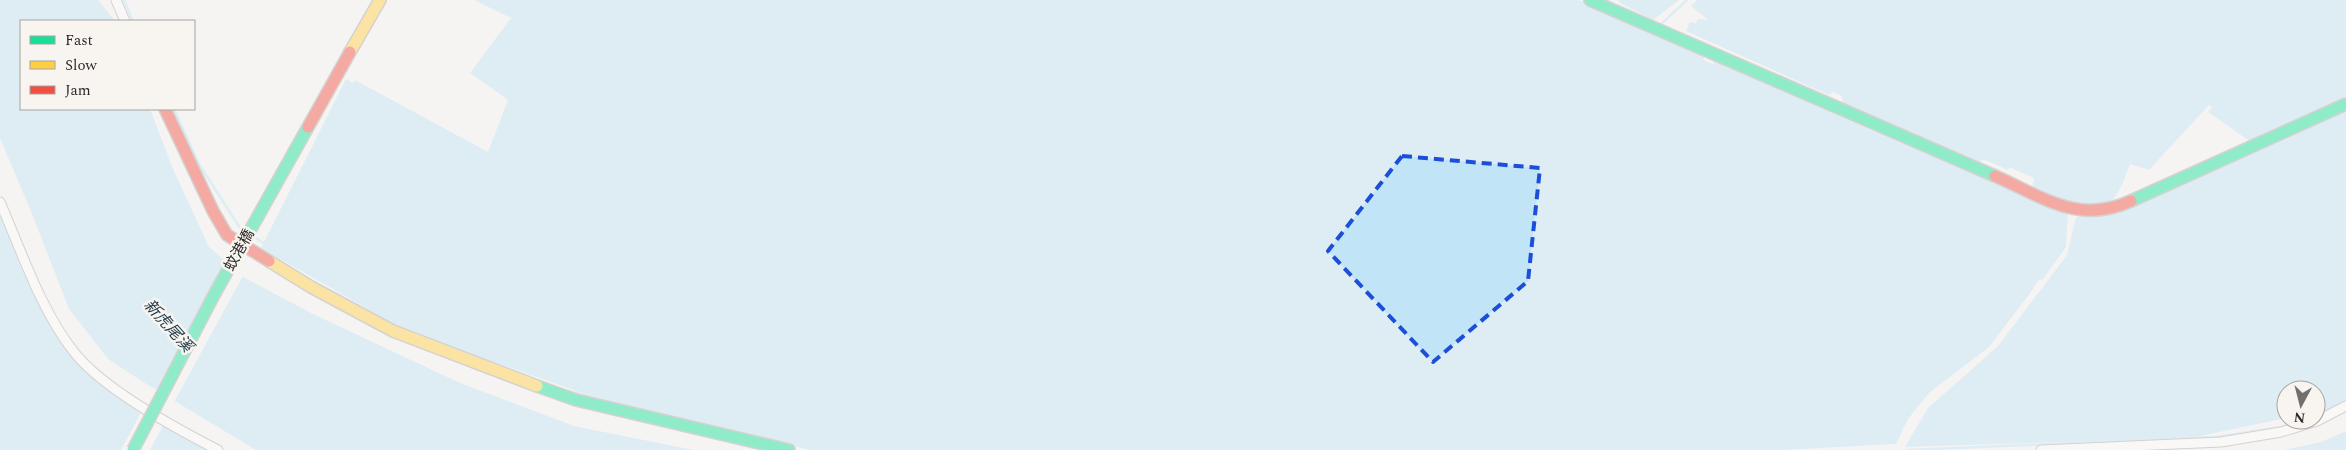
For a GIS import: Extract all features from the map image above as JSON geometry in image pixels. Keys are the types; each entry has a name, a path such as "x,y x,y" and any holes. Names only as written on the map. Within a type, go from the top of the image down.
{"street":[{"path":"116,0 125,20"},
{"name":"蚊港橋","path":"133,450 215,293 380,0"},
{"path":"1590,0 2073,210 2086,213 2106,211 2123,205 2346,104"},
{"path":"164,110 213,211 227,235 311,287 393,331 496,372 576,400 789,450"},
{"path":"0,202 52,320 74,353 94,374 124,395 218,450"},
{"path":"2041,450 2221,442 2281,432 2317,421 2346,406"}],"highlighted area":[{"path":"1402,156 1540,168 1528,281 1433,362 1328,251"}],"water":[{"name":"新虎尾溪","path":"0,0 98,0 114,20 20,20 20,110 150,110 173,169 209,247 245,278 311,313 460,383 574,426 694,450 256,450 108,359 69,309 0,138"},
{"path":"474,0 1572,0 1706,55 1703,60 1713,64 1716,60 1868,129 2068,214 2066,247 2043,279 2039,280 2033,287 1989,347 1929,393 1908,419 1896,444 1782,450 821,450 764,438 579,392 408,332 261,248 346,79 353,83 355,80 488,152 508,100 470,73 511,18"},
{"path":"1619,0 1679,0 1653,20 1618,2"},
{"path":"1697,0 2346,0 2346,96 2256,140 2248,140 2208,112 2212,107 2209,105 2149,170 2130,164 2121,187 2113,199 2104,205 2095,207 2084,206 2062,199 2033,186 2034,178 2009,167 2008,170 1985,160 1979,161 1843,103 1842,96 1833,92 1829,95 1686,31 1690,22 1696,23 1698,19 1708,20 1691,6"},
{"path":"2346,109 2346,400 2333,408 2326,410 2326,380 2276,380 2276,420 2191,438 1905,447 1928,408 1998,346 2067,255 2076,217 2116,213"},
{"path":"0,203 52,320 74,353 144,407 121,450 0,450"},
{"path":"166,420 218,450 150,450"},
{"path":"2346,431 2346,450 2284,450 2321,442"}],"pier":[{"path":"231,263 244,274 173,404 160,395"}],"waterway":[{"path":"124,0 133,20"},
{"path":"1575,0 1588,5"},
{"path":"1659,26 1687,0"},
{"path":"174,110 199,164 240,228 246,232"},
{"path":"253,236 265,244"},
{"path":"568,391 713,425"},
{"path":"1906,450 2216,437 2276,428"},
{"path":"786,443 817,450"}],"traffic: fast":[{"path":"1590,0 1995,176"},
{"path":"2131,201 2346,104"},
{"path":"133,450 215,293 308,127"},
{"path":"537,386 576,400 789,450"}],"traffic: slow":[{"path":"350,52 380,0"},
{"path":"269,261 311,287 393,331 537,386"}],"traffic: jam":[{"path":"308,127 350,52"},
{"path":"165,110 213,211 227,235 269,261"},
{"path":"1995,176 2045,199 2077,209 2112,208 2131,201"}]}
